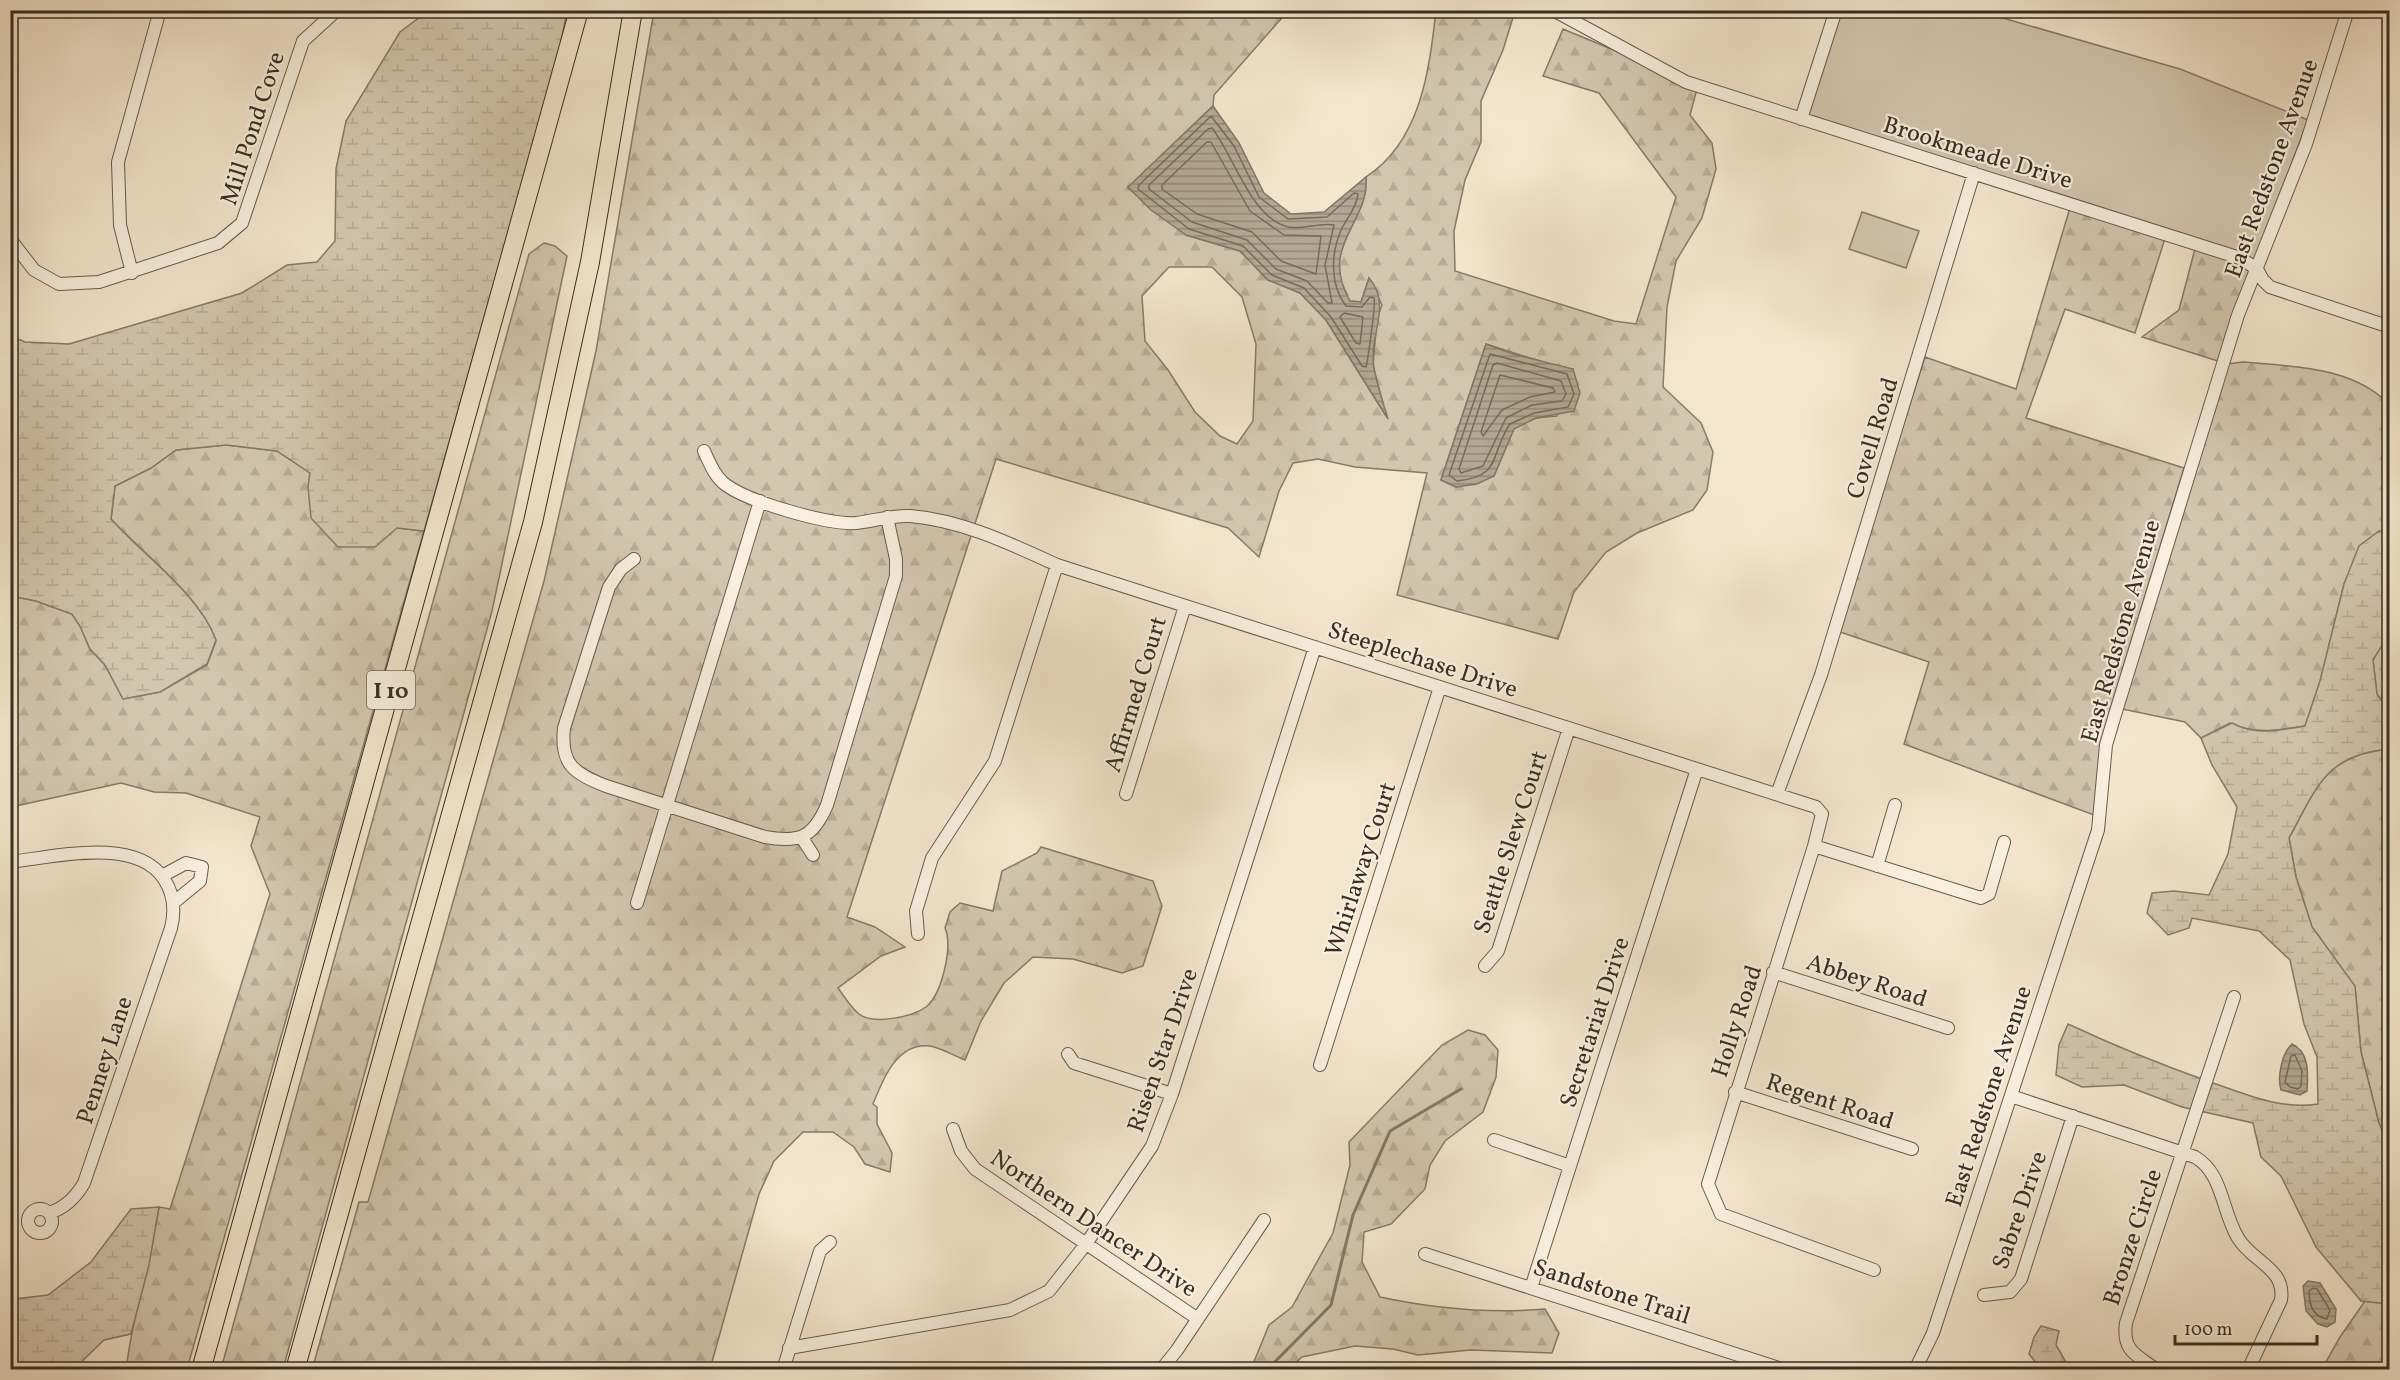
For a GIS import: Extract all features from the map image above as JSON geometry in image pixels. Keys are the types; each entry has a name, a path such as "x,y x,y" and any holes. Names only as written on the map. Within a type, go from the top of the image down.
{"highway":[{"name":"I 10","path":"201,1370 579,10"},
{"path":"295,1370 533,522 590,262 633,10"}],"street":[{"path":"132,273 120,225 118,162 160,10"},
{"name":"Mill Pond Cove","path":"10,238 34,270 60,284 99,282 218,243 242,222 303,41 337,10"},
{"name":"Brookmeade Drive","path":"1553,10 1686,82 2229,254 2257,269 2263,280 2278,290 2390,327"},
{"path":"1801,119 1836,10"},
{"name":"East Redstone Avenue","path":"1916,1370 1933,1333 2098,830 2106,745 2238,315 2309,134 2348,10"},
{"name":"Covell Road","path":"1777,794 1821,675 1974,173"},
{"name":"Steeplechase Drive","path":"704,451 714,473 724,484 760,501 830,521 855,523 887,517 910,516 946,523 1007,542 1057,565 1777,794"},
{"path":"637,903 760,501"},
{"path":"634,559 621,569 609,587 564,728 562,744 566,760 584,777 765,837 786,841 802,838 821,820 827,805 896,576 896,559 887,517"},
{"path":"918,934 916,911 932,858 995,760 1057,565"},
{"name":"Affirmed Court","path":"1126,794 1185,606"},
{"name":"Risen Star Drive","path":"789,1348 1010,1310 1049,1291 1086,1244 1152,1146 1172,1094 1314,647"},
{"name":"Whirlaway Court","path":"1320,1065 1440,687"},
{"name":"Seattle Slew Court","path":"1485,966 1498,951 1569,728"},
{"name":"Secretariat Drive","path":"1531,1288 1697,769"},
{"name":"Holly Road","path":"1777,794 1816,807 1822,814 1708,1184 1720,1214 1874,1270"},
{"path":"1877,866 1895,805"},
{"path":"802,838 813,855"},
{"path":"1814,846 1981,898 1989,894 2004,842"},
{"path":"10,862 89,854 118,854 144,861 162,876 186,863 202,867 200,881 173,903"},
{"name":"Penney Lane","path":"49,1213 61,1208 74,1197 84,1182 171,928 173,903 170,890 162,876"},
{"name":"Abbey Road","path":"1773,972 1948,1028"},
{"path":"2011,1096 2181,1152 2234,997"},
{"path":"1068,1054 1074,1063 1172,1094"},
{"name":"Regent Road","path":"1735,1092 1912,1149"},
{"name":"Sabre Drive","path":"1984,1295 2010,1292 2021,1279 2073,1116"},
{"name":"Northern Dancer Drive","path":"953,1129 961,1151 975,1169 1198,1319"},
{"path":"1494,1140 1570,1166"},
{"name":"Bronze Circle","path":"2157,1370 2132,1352 2124,1338 2126,1323 2181,1152 2195,1157 2209,1168 2237,1238 2280,1280 2281,1300 2248,1370"},
{"path":"1161,1370 1264,1221"},
{"path":"783,1370 820,1251 830,1242"},
{"name":"Sandstone Trail","path":"1425,1254 1785,1370"}],"green space":[{"path":"1975,10 2180,69 2308,120 2255,260 1807,114 1839,11"},
{"path":"428,11 567,11 560,48 424,531 397,528 375,547 338,547 311,518 308,487 310,473 277,451 226,445 176,450 151,468 115,486 111,519 184,591 208,623 216,640 207,664 160,692 123,699 105,665 90,649 72,614 36,601 16,597 11,600 11,336 25,342 69,344 242,293 287,265 317,262 335,241 336,169 346,121 400,32"},
{"path":"654,11 1288,11 1214,95 1213,106 1128,188 1186,235 1240,251 1268,280 1300,293 1326,320 1386,416 1373,366 1377,319 1382,305 1369,278 1361,302 1349,301 1341,281 1339,264 1347,235 1361,208 1366,177 1385,162 1399,144 1419,103 1430,57 1436,11 1515,11 1503,50 1481,101 1481,142 1465,180 1454,231 1455,271 1614,321 1636,324 1676,197 1599,93 1543,76 1563,29 1698,85 1690,115 1712,143 1716,169 1702,218 1676,261 1667,307 1663,387 1701,423 1713,452 1707,490 1693,510 1637,533 1606,552 1574,592 1558,639 1397,595 1427,473 1355,467 1318,459 1293,463 1279,491 1259,557 1228,528 996,459 847,917 875,927 905,947 881,956 838,988 853,1009 873,1019 912,1014 926,1007 937,992 945,970 948,947 945,928 950,912 960,903 993,911 1002,871 1037,853 1041,847 1153,881 1162,906 1143,966 1122,973 1073,959 1033,957 1004,983 981,1021 965,1060 930,1046 918,1046 900,1056 881,1084 873,1104 877,1107 877,1124 892,1153 890,1172 865,1164 854,1147 833,1132 803,1132 774,1161 759,1194 710,1369 312,1370 359,1202 368,1202 544,581 596,351","holes":["1169,267 1212,267 1242,297 1256,344 1253,421 1237,444 1220,436 1195,412 1168,370 1145,341 1142,296","1486,344 1549,364 1573,369 1557,416 1536,418 1514,428 1494,476 1456,487 1441,480"]},
{"path":"2072,201 2167,232 2135,333 2065,309 2026,418 2184,468 2108,717 2094,815 1904,744 1929,662 1837,631 1925,357 2016,389"},
{"path":"1862,212 1919,231 1906,268 1849,249"},
{"path":"2197,241 2255,260 2218,361 2142,337 2179,310"},
{"path":"544,243 555,246 567,256 492,611 283,1369 221,1369 529,254"},
{"path":"2243,362 2302,367 2340,375 2374,391 2389,404 2389,530 2379,531 2344,584 2320,682 2305,726 2257,730 2230,723 2201,738 2185,722 2122,709 2228,364"},
{"path":"226,445 277,451 310,473 308,487 397,528 424,531 187,1369 126,1369 159,1207 170,1209 270,894 251,846 260,817 186,793 154,792 121,783 11,807 11,600 16,597 36,601 72,614 90,649 105,665 123,699 160,692 207,665 216,641 208,624 170,576 111,519 115,486 151,468 176,450"},
{"path":"2389,530 2389,642 2384,642 2373,660 2377,694 2389,712 2389,749 2367,752 2337,766 2316,789 2289,838 2296,877 2312,927 2355,986 2361,1052 2379,1123 2389,1148 2389,1304 2361,1301 2316,1247 2281,1176 2261,1157 2253,1123 2182,1107 2124,1085 2082,1087 2056,1075 2059,1045 2068,1024 2156,1062 2250,1096 2290,1105 2318,1104 2317,1057 2304,1024 2290,960 2259,931 2192,918 2189,928 2168,935 2147,913 2152,893 2174,891 2209,895 2228,854 2237,807 2212,765 2201,738 2232,723 2259,731 2305,726 2320,681 2344,584 2359,546 2379,531"},
{"path":"2384,641 2389,642 2389,712 2377,694 2373,660"},
{"path":"2389,749 2390,1098 2382,1106 2389,1114 2389,1148 2379,1123 2361,1052 2355,987 2312,927 2296,877 2289,838 2316,789 2337,766 2367,752"},
{"path":"1468,1030 1485,1035 1498,1050 1496,1077 1483,1112 1445,1141 1430,1165 1425,1189 1391,1224 1364,1232 1362,1262 1380,1297 1421,1305 1462,1309 1503,1311 1545,1309 1559,1333 1552,1353 1471,1350 1418,1355 1393,1349 1355,1346 1302,1357 1289,1369 1251,1369 1269,1325 1292,1307 1333,1233 1350,1165 1349,1142 1442,1045"},
{"path":"159,1207 149,1265 131,1334 104,1340 74,1369 11,1369 11,1294 14,1299 48,1295 91,1262 131,1209"},
{"path":"2365,1301 2389,1304 2389,1369 2322,1369 2340,1337"},
{"path":"2041,1326 2059,1331 2056,1345 2070,1369 2041,1369 2029,1354 2034,1337"}],"water":[{"path":"1213,106 1239,143 1264,193 1291,214 1324,212 1366,177 1361,208 1342,249 1340,264 1342,281 1350,301 1361,302 1369,278 1376,288 1380,310 1374,344 1374,368 1388,419 1326,320 1300,293 1268,280 1240,251 1186,235 1151,210 1128,187"},
{"path":"1486,344 1513,354 1573,369 1580,393 1574,411 1536,418 1514,429 1494,476 1477,484 1456,487 1441,480"},
{"path":"2292,1044 2302,1052 2307,1064 2307,1091 2300,1095 2281,1090 2280,1085 2283,1059"},
{"path":"2308,1281 2320,1283 2336,1309 2335,1322 2327,1327 2318,1324 2306,1311 2303,1286"}],"waterway":[{"path":"1267,1370 1331,1305 1353,1215 1390,1131 1461,1089"}]}
